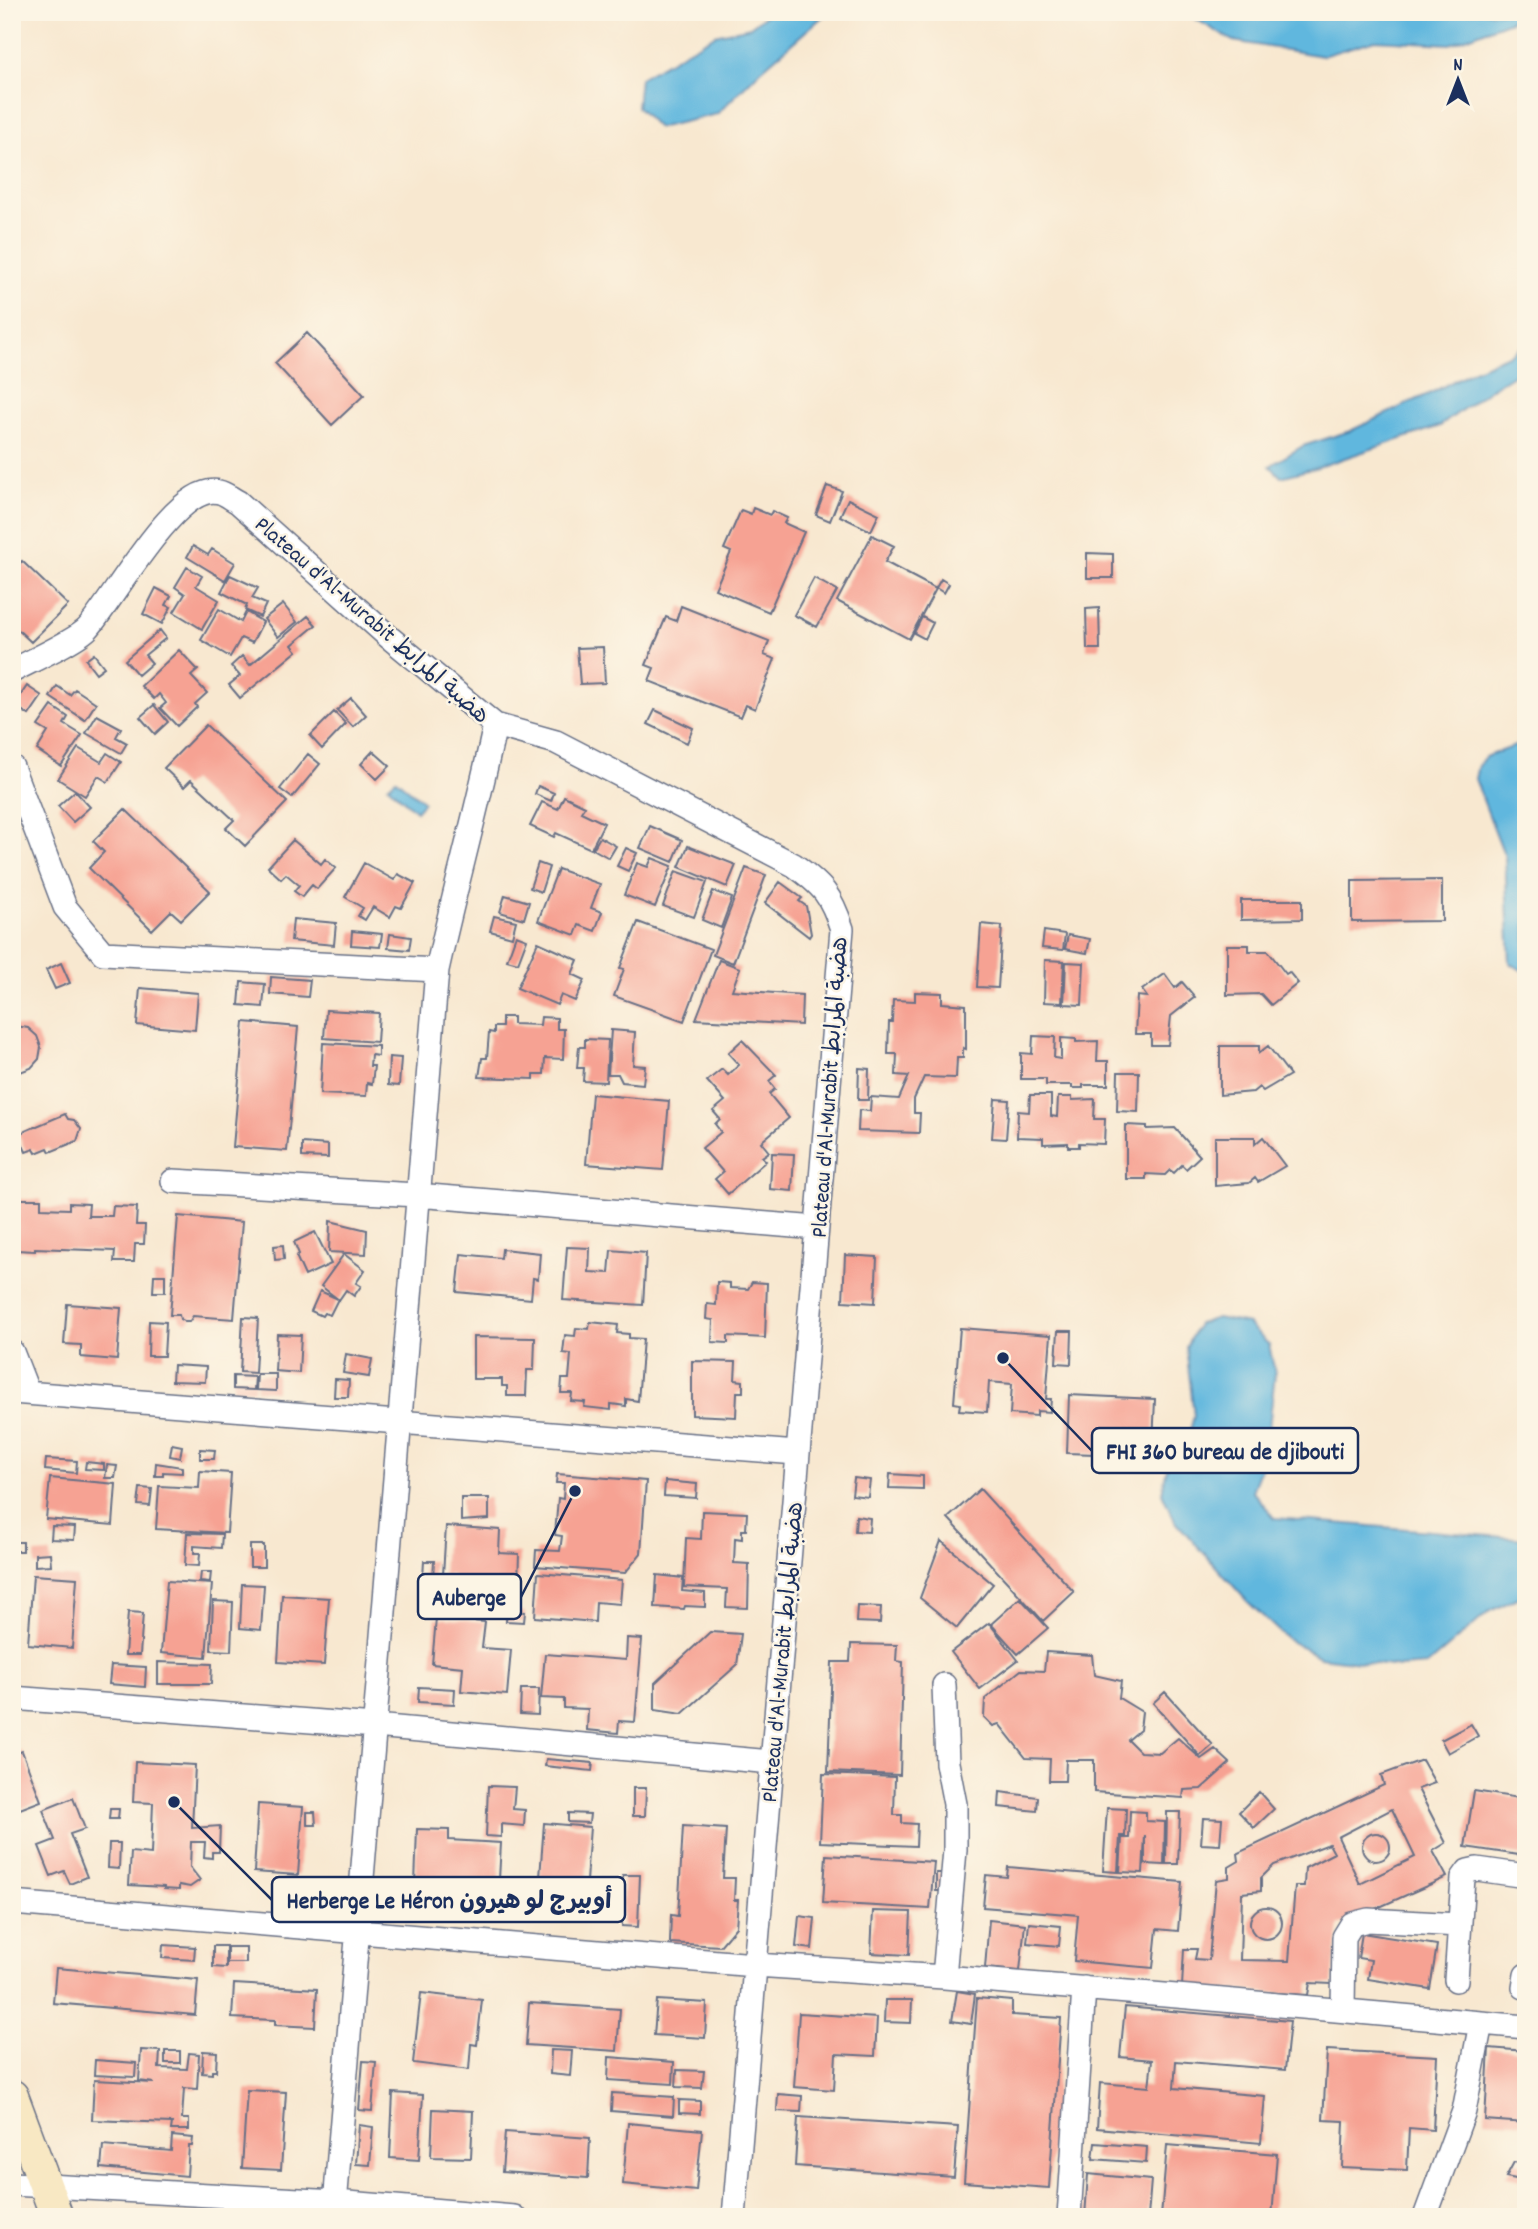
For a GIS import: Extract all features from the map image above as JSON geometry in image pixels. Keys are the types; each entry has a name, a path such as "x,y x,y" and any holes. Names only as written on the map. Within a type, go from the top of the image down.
{"street":[{"name":"Plateau d'Al-Murabit هضبة المرابط","path":"12,671 86,630 164,524 183,504 202,493 218,491 238,502 390,638 495,725 556,742 794,865 817,882 834,903 842,929 734,2217"},
{"path":"335,2209 437,970 495,725"},
{"path":"12,766 65,907 103,953 437,970"},
{"path":"173,1181 417,1195 817,1228"},
{"path":"12,1352 20,1393 797,1453"},
{"path":"944,1685 947,1763 955,1804 955,1850 944,1977"},
{"path":"12,1698 374,1726 772,1762"},
{"path":"1456,1980 1463,1878 1468,1871 1478,1869 1526,1876"},
{"path":"12,1903 755,1965 1084,1988 1526,2027"},
{"path":"1343,2010 1344,1937 1352,1924 1368,1920 1459,1925"},
{"path":"1069,2217 1084,1988"},
{"path":"1425,2217 1464,2111 1481,2023"},
{"path":"12,2096 51,2202"},
{"path":"12,2184 51,2202 335,2209 514,2217"}],"water":[{"path":"770,12 828,12 761,70 717,114 658,128 637,107 640,78 715,35 750,27"},
{"path":"1184,12 1526,12 1526,15 1450,44 1375,40 1322,56 1233,41"},
{"path":"1526,343 1526,367 1440,426 1281,477 1270,466 1303,446 1350,431 1435,391 1513,353"},
{"path":"1526,742 1526,973 1510,963 1505,857 1475,779 1478,765 1485,757"},
{"path":"396,779 424,802 416,811 388,786"},
{"path":"1217,1318 1248,1324 1269,1345 1275,1373 1266,1455 1252,1491 1275,1518 1526,1539 1526,1594 1490,1611 1427,1665 1400,1667 1320,1657 1288,1640 1247,1601 1175,1521 1162,1493 1167,1467 1184,1452 1194,1416 1186,1347 1198,1324"}],"building":[{"path":"307,333 364,395 332,425 275,363"},
{"path":"827,486 842,491 830,521 816,515"},
{"path":"848,499 879,514 871,531 840,516"},
{"path":"753,508 770,515 772,511 787,518 784,523 804,532 769,612 715,589 731,552 724,549 741,510 751,514"},
{"path":"872,535 894,546 885,562 936,589 909,639 837,601"},
{"path":"193,546 208,555 212,549 235,563 225,580 187,557"},
{"path":"1087,553 1113,554 1113,578 1087,578"},
{"path":"22,561 68,605 31,642 12,624 12,571"},
{"path":"187,567 202,576 196,586 219,600 202,629 174,612 185,594 175,587"},
{"path":"230,575 258,588 252,598 266,604 260,617 245,610 247,605 221,592"},
{"path":"814,578 837,591 817,627 794,615"},
{"path":"941,579 949,584 944,593 936,588"},
{"path":"156,588 171,596 166,605 171,607 162,624 143,614"},
{"path":"283,604 297,622 278,637 264,619"},
{"path":"681,606 769,641 764,655 775,659 755,709 746,705 741,717 649,681 654,668 646,665 666,617 676,621"},
{"path":"1099,608 1100,649 1087,649 1086,609"},
{"path":"219,609 241,622 246,612 263,622 252,643 241,638 230,657 201,640"},
{"path":"308,616 316,625 292,645 297,651 240,698 229,685 240,676 231,666 242,656 250,665"},
{"path":"922,617 933,623 925,639 914,633"},
{"path":"160,630 166,638 145,655 152,663 138,675 125,660"},
{"path":"603,647 605,683 580,684 577,648"},
{"path":"179,650 198,670 191,676 207,693 177,726 160,708 166,703 159,694 154,699 141,686"},
{"path":"94,654 104,667 96,673 86,660"},
{"path":"27,686 42,696 29,715 14,705"},
{"path":"57,686 70,695 75,689 96,703 85,720 50,697"},
{"path":"351,698 366,715 353,727 337,710"},
{"path":"154,705 168,722 155,734 140,717"},
{"path":"52,706 68,717 64,724 82,735 61,766 37,750 48,732 38,726"},
{"path":"655,710 693,728 687,743 648,724"},
{"path":"334,712 346,724 322,749 310,736"},
{"path":"97,715 121,728 116,737 127,743 121,753 86,733"},
{"path":"206,725 287,802 245,846 226,828 234,820 191,780 184,787 164,768"},
{"path":"78,748 101,762 107,753 121,762 108,782 98,776 85,796 58,779"},
{"path":"373,751 390,766 377,779 361,764"},
{"path":"308,754 320,764 292,798 280,789"},
{"path":"538,786 554,793 551,801 535,794"},
{"path":"75,791 90,807 73,822 58,806"},
{"path":"564,796 585,806 581,812 604,823 591,849 556,833 554,837 530,826 542,802 558,809"},
{"path":"125,809 210,891 181,920 171,911 152,930 89,868 104,852 93,841"},
{"path":"650,826 682,840 673,862 640,848"},
{"path":"600,837 616,846 609,858 593,849"},
{"path":"293,840 321,864 325,859 336,868 317,889 312,885 302,897 294,891 299,885 286,874 281,879 268,867"},
{"path":"688,846 736,865 727,887 679,867"},
{"path":"626,848 637,853 628,871 617,866"},
{"path":"652,858 672,866 655,907 624,895 637,863 648,867"},
{"path":"364,863 394,880 398,874 415,883 401,908 396,906 390,917 373,907 365,920 358,916 363,908 345,897"},
{"path":"538,863 549,867 541,892 530,888"},
{"path":"746,868 766,875 733,963 713,955"},
{"path":"558,869 600,884 591,908 602,912 595,931 579,925 575,935 538,921"},
{"path":"676,871 707,882 694,917 663,906"},
{"path":"1442,880 1442,921 1352,922 1352,881"},
{"path":"780,882 802,898 799,901 806,906 811,934 809,937 765,903"},
{"path":"713,891 732,898 721,928 702,920"},
{"path":"505,895 529,902 524,919 500,912"},
{"path":"1241,900 1302,900 1302,919 1241,920"},
{"path":"494,916 516,921 512,937 490,931"},
{"path":"293,919 336,923 334,945 291,941"},
{"path":"638,922 711,949 684,1021 614,996 624,969 620,968"},
{"path":"981,924 1002,926 998,988 977,987"},
{"path":"352,931 382,934 380,947 351,945"},
{"path":"1044,931 1065,934 1063,950 1042,948"},
{"path":"390,934 411,937 409,950 388,948"},
{"path":"516,935 527,939 518,963 507,960"},
{"path":"1068,935 1090,939 1087,953 1065,949"},
{"path":"538,942 578,960 572,974 585,980 575,1001 561,995 557,1005 517,988"},
{"path":"1227,945 1249,945 1249,951 1268,951 1286,974 1289,972 1298,983 1271,1005 1261,994 1227,995"},
{"path":"719,960 740,968 732,990 802,995 801,1025 696,1019"},
{"path":"1045,960 1064,961 1062,1003 1044,1002"},
{"path":"1066,962 1084,963 1082,1005 1064,1004"},
{"path":"61,963 70,983 55,989 46,970"},
{"path":"1165,974 1175,988 1182,982 1195,997 1171,1016 1168,1045 1151,1045 1151,1034 1135,1034 1137,996 1147,997 1142,990"},
{"path":"271,977 310,980 308,997 270,994"},
{"path":"241,982 265,984 263,1007 239,1005"},
{"path":"140,988 198,993 195,1030 137,1025"},
{"path":"915,992 942,993 942,1003 966,1005 966,1049 963,1048 963,1058 957,1058 956,1078 924,1077 914,1099 914,1113 920,1113 919,1133 858,1131 859,1110 870,1111 871,1097 899,1099 909,1076 896,1075 897,1054 888,1054 889,1022 892,1022 893,1000 915,1001"},
{"path":"326,1010 379,1013 377,1042 324,1038"},
{"path":"502,1017 513,1017 513,1024 540,1025 541,1017 557,1018 557,1029 564,1029 563,1059 545,1058 544,1074 534,1074 534,1079 479,1077 482,1058 487,1058 489,1032 494,1033 494,1027 502,1027"},
{"path":"244,1022 298,1027 287,1151 233,1147"},
{"path":"12,1027 28,1028 37,1036 41,1047 39,1059 31,1068 12,1075"},
{"path":"611,1030 635,1032 633,1065 645,1066 643,1084 622,1082 618,1074 608,1074"},
{"path":"1033,1036 1055,1037 1054,1058 1061,1059 1061,1038 1076,1039 1076,1042 1098,1041 1097,1061 1108,1061 1108,1085 1072,1088 1072,1085 1046,1085 1046,1079 1021,1079 1021,1053 1032,1054"},
{"path":"585,1039 608,1040 606,1082 583,1081 584,1068 577,1068 579,1047 585,1047"},
{"path":"742,1040 776,1075 769,1081 775,1089 769,1094 789,1118 761,1142 769,1152 762,1157 766,1161 728,1194 715,1179 723,1172 702,1148 721,1132 715,1124 720,1119 713,1111 725,1101 707,1081 722,1069 728,1075 739,1065 728,1053"},
{"path":"323,1043 378,1046 378,1056 371,1055 370,1066 374,1066 372,1084 367,1083 366,1096 320,1094"},
{"path":"1220,1046 1259,1046 1259,1053 1268,1046 1290,1075 1263,1091 1259,1087 1253,1092 1220,1095"},
{"path":"389,1057 401,1058 399,1086 388,1085"},
{"path":"859,1068 869,1069 868,1100 858,1100"},
{"path":"1118,1072 1139,1072 1138,1112 1117,1111"},
{"path":"592,1094 669,1101 663,1170 586,1164"},
{"path":"1030,1095 1051,1095 1051,1116 1057,1117 1058,1097 1072,1097 1072,1100 1095,1099 1094,1119 1105,1119 1104,1144 1079,1143 1079,1147 1068,1147 1068,1143 1043,1144 1043,1138 1017,1137 1018,1111 1029,1112"},
{"path":"995,1099 1009,1100 1006,1139 992,1138"},
{"path":"65,1114 81,1129 77,1141 50,1152 48,1148 36,1153 34,1149 26,1152 18,1134"},
{"path":"1126,1125 1147,1126 1147,1129 1175,1128 1200,1156 1186,1169 1182,1165 1174,1173 1170,1170 1165,1175 1146,1174 1146,1179 1126,1179"},
{"path":"1215,1137 1255,1137 1255,1144 1263,1137 1285,1166 1258,1182 1255,1178 1249,1183 1215,1186"},
{"path":"302,1143 328,1145 328,1158 302,1157"},
{"path":"772,1153 794,1154 792,1191 770,1189"},
{"path":"18,1199 41,1199 41,1208 69,1209 69,1203 89,1204 88,1216 112,1216 113,1206 137,1207 136,1225 145,1225 144,1244 135,1244 134,1262 114,1262 115,1251 35,1248 35,1251 16,1250 12,1215 17,1215"},
{"path":"178,1216 242,1222 234,1319 193,1316 189,1322 185,1322 179,1315 170,1315"},
{"path":"330,1221 367,1230 366,1254 329,1252"},
{"path":"315,1232 331,1264 305,1276 296,1256 299,1254 294,1242"},
{"path":"283,1245 284,1259 275,1260 274,1246"},
{"path":"567,1247 590,1248 589,1272 609,1273 611,1250 646,1253 643,1305 563,1300"},
{"path":"502,1249 540,1253 538,1279 533,1278 531,1299 457,1292 461,1254 501,1258"},
{"path":"344,1254 365,1270 356,1283 361,1286 354,1296 346,1290 339,1300 321,1286"},
{"path":"845,1255 877,1257 875,1303 843,1301"},
{"path":"154,1275 165,1275 165,1292 153,1292"},
{"path":"717,1282 730,1283 730,1288 748,1289 752,1282 767,1283 765,1338 728,1336 728,1343 712,1342 713,1320 706,1319 707,1304 716,1305"},
{"path":"320,1291 338,1299 330,1315 324,1313 322,1316 311,1311"},
{"path":"67,1304 121,1308 117,1360 81,1357 81,1345 64,1344"},
{"path":"243,1317 258,1318 255,1373 240,1372"},
{"path":"149,1321 166,1322 164,1356 148,1356"},
{"path":"590,1322 618,1325 617,1333 629,1334 629,1338 643,1339 638,1401 626,1399 626,1406 611,1404 611,1410 584,1407 585,1402 571,1401 572,1393 561,1393 562,1379 569,1379 571,1354 563,1353 565,1335 575,1336 576,1328 589,1329"},
{"path":"960,1328 1051,1335 1046,1399 1051,1399 1050,1412 1037,1411 1037,1416 1010,1414 1012,1384 989,1382 987,1412 959,1410 960,1404 954,1403"},
{"path":"1058,1331 1072,1331 1071,1364 1056,1363"},
{"path":"277,1334 301,1335 299,1373 275,1371"},
{"path":"473,1337 535,1338 534,1370 527,1370 526,1396 507,1396 507,1386 502,1386 502,1379 473,1379"},
{"path":"346,1354 372,1359 369,1377 343,1373"},
{"path":"692,1361 736,1362 735,1380 743,1381 743,1392 737,1392 736,1417 692,1415"},
{"path":"173,1365 206,1367 205,1382 172,1381"},
{"path":"257,1374 276,1374 276,1391 256,1390"},
{"path":"233,1376 255,1377 254,1390 233,1389"},
{"path":"335,1379 349,1380 348,1397 334,1397"},
{"path":"1069,1395 1155,1399 1150,1457 1121,1456 1120,1462 1095,1461 1095,1454 1067,1453"},
{"path":"172,1444 182,1446 180,1458 170,1456"},
{"path":"200,1449 215,1450 214,1459 200,1459"},
{"path":"46,1459 77,1461 76,1473 45,1470"},
{"path":"86,1462 104,1464 104,1470 85,1469"},
{"path":"156,1463 182,1467 182,1473 163,1472 163,1476 155,1476"},
{"path":"107,1465 117,1466 115,1478 105,1478"},
{"path":"200,1471 231,1473 227,1533 156,1529 159,1486 199,1488"},
{"path":"557,1474 646,1481 641,1553 625,1573 535,1566 536,1550 560,1551 562,1536 555,1535 558,1498 563,1499 564,1483 556,1483"},
{"path":"890,1474 923,1476 923,1489 889,1488"},
{"path":"50,1478 116,1484 113,1525 46,1519"},
{"path":"854,1478 870,1480 868,1497 852,1495"},
{"path":"665,1481 697,1484 696,1498 664,1496"},
{"path":"140,1488 152,1489 150,1506 138,1505"},
{"path":"980,1489 1074,1592 1043,1621 948,1518"},
{"path":"461,1498 489,1498 489,1519 461,1521"},
{"path":"702,1511 747,1513 746,1530 742,1530 742,1539 735,1538 734,1563 749,1564 748,1608 726,1607 727,1589 684,1587 686,1538 701,1539"},
{"path":"856,1516 870,1518 869,1532 855,1531"},
{"path":"52,1526 75,1527 74,1540 51,1539"},
{"path":"446,1526 500,1530 499,1553 519,1554 518,1583 491,1581 490,1589 452,1586 452,1575 443,1575"},
{"path":"187,1533 222,1534 221,1548 194,1546 194,1553 200,1553 199,1566 185,1565"},
{"path":"941,1541 993,1584 957,1628 920,1598"},
{"path":"12,1542 23,1542 23,1551 12,1551"},
{"path":"250,1545 264,1545 264,1567 250,1567"},
{"path":"50,1553 51,1565 35,1566 35,1554"},
{"path":"424,1561 434,1561 433,1578 423,1578"},
{"path":"201,1572 211,1572 210,1582 200,1581"},
{"path":"538,1573 622,1580 620,1604 596,1602 595,1622 535,1617"},
{"path":"33,1575 77,1578 72,1648 28,1644"},
{"path":"657,1575 683,1578 682,1591 705,1593 705,1607 655,1607"},
{"path":"167,1581 212,1584 206,1657 161,1653"},
{"path":"242,1584 264,1585 261,1630 240,1628"},
{"path":"282,1595 329,1598 324,1665 278,1662"},
{"path":"1020,1598 1048,1628 1018,1654 991,1624"},
{"path":"213,1601 233,1602 231,1651 211,1650"},
{"path":"857,1606 881,1607 880,1623 856,1622"},
{"path":"507,1611 525,1612 524,1622 506,1621"},
{"path":"128,1612 143,1613 140,1655 125,1655"},
{"path":"436,1618 485,1622 482,1648 511,1650 507,1695 461,1691 463,1667 432,1664"},
{"path":"989,1623 1018,1660 980,1689 951,1652"},
{"path":"710,1632 741,1634 737,1665 682,1714 655,1710 655,1683"},
{"path":"627,1638 642,1639 635,1722 619,1721 618,1733 587,1730 588,1709 564,1708 564,1699 541,1698 545,1654 626,1660"},
{"path":"851,1644 897,1645 896,1661 903,1662 900,1775 828,1772 832,1662 850,1662"},
{"path":"1046,1652 1092,1655 1094,1675 1121,1681 1119,1698 1142,1712 1140,1730 1128,1740 1140,1752 1160,1753 1178,1738 1201,1759 1215,1749 1230,1763 1201,1789 1184,1790 1183,1798 1094,1792 1094,1760 1066,1760 1065,1781 1049,1781 1050,1759 1026,1758 999,1724 993,1726 984,1717 985,1699 1021,1670 1044,1671"},
{"path":"158,1662 212,1664 211,1684 158,1684"},
{"path":"111,1665 146,1667 145,1687 109,1684"},
{"path":"419,1687 455,1689 454,1704 418,1702"},
{"path":"521,1689 539,1689 538,1715 520,1714"},
{"path":"1165,1692 1213,1745 1200,1756 1153,1703"},
{"path":"1471,1724 1478,1736 1448,1753 1441,1740"},
{"path":"22,1751 41,1801 12,1812 12,1755"},
{"path":"546,1759 593,1763 592,1771 545,1766"},
{"path":"1422,1760 1435,1783 1418,1789 1446,1843 1433,1851 1447,1877 1339,1925 1332,1984 1310,1983 1308,1995 1182,1987 1184,1949 1197,1949 1195,1959 1209,1960 1216,1880 1229,1878 1229,1867 1239,1861 1238,1853 1384,1785 1381,1775","holes":["1392,1809 1415,1857 1360,1884 1338,1837","1329,1844 1334,1853 1305,1868 1304,1886 1295,1886 1289,1961 1240,1960 1242,1893 1261,1891 1261,1878 1274,1865"]},
{"path":"135,1762 195,1765 192,1828 220,1826 219,1852 212,1852 212,1858 204,1857 205,1842 191,1842 190,1867 200,1880 190,1887 179,1885 179,1890 129,1885 131,1852 151,1854 153,1803 133,1802"},
{"path":"823,1774 895,1777 894,1815 902,1815 902,1823 917,1824 916,1846 820,1842"},
{"path":"488,1786 515,1787 513,1809 525,1810 524,1826 501,1824 501,1837 486,1836"},
{"path":"633,1788 646,1788 645,1816 633,1816"},
{"path":"1474,1791 1526,1799 1526,1856 1465,1847"},
{"path":"1000,1792 1038,1797 1037,1811 999,1807"},
{"path":"1259,1792 1274,1809 1254,1828 1239,1812"},
{"path":"73,1798 85,1829 70,1834 87,1877 70,1884 64,1871 51,1876 39,1846 55,1840 43,1810"},
{"path":"258,1804 303,1807 298,1875 254,1872"},
{"path":"1107,1808 1126,1809 1125,1836 1120,1836 1118,1872 1103,1871"},
{"path":"110,1809 119,1809 118,1819 109,1819"},
{"path":"1130,1811 1146,1812 1146,1821 1165,1822 1164,1865 1145,1864 1145,1835 1143,1873 1120,1872 1122,1838 1129,1838"},
{"path":"307,1812 315,1812 316,1825 307,1825"},
{"path":"1167,1812 1180,1812 1178,1864 1166,1864"},
{"path":"568,1813 590,1814 589,1823 568,1822"},
{"path":"1203,1818 1222,1819 1220,1845 1201,1844"},
{"path":"544,1823 590,1827 585,1895 539,1891"},
{"path":"683,1826 726,1829 723,1878 735,1878 734,1900 738,1900 736,1927 720,1946 670,1943 671,1915 678,1916"},
{"path":"417,1829 449,1830 449,1840 501,1843 497,1916 414,1912"},
{"path":"1376,1833 1386,1837 1390,1847 1386,1857 1376,1861 1366,1857 1362,1847 1366,1837"},
{"path":"109,1843 120,1843 119,1869 108,1868"},
{"path":"826,1855 934,1862 930,1909 823,1903"},
{"path":"1008,1867 1182,1882 1178,1931 1157,1929 1153,1968 1074,1961 1078,1915 983,1907 986,1875 1007,1877"},
{"path":"936,1873 945,1873 945,1891 936,1891"},
{"path":"623,1875 640,1875 638,1927 622,1926"},
{"path":"1266,1907 1277,1912 1282,1923 1277,1934 1266,1939 1255,1934 1250,1923 1255,1912"},
{"path":"873,1911 911,1912 909,1955 871,1953"},
{"path":"799,1916 815,1918 812,1949 796,1947"},
{"path":"989,1920 1025,1924 1020,1971 985,1968"},
{"path":"1029,1923 1061,1926 1059,1946 1027,1943"},
{"path":"1362,1933 1437,1945 1430,1989 1368,1979 1371,1960 1358,1958"},
{"path":"163,1945 195,1947 194,1960 162,1958"},
{"path":"213,1946 226,1946 226,1968 213,1967"},
{"path":"227,1947 246,1947 246,1963 227,1963"},
{"path":"56,1968 198,1980 195,2015 53,2003"},
{"path":"234,1984 317,1989 315,2027 275,2025 275,2020 232,2018"},
{"path":"957,1991 975,1994 971,2024 952,2021"},
{"path":"421,1993 482,2000 477,2045 471,2044 469,2070 413,2063"},
{"path":"977,1998 1012,2001 1012,2015 1061,2018 1049,2188 964,2182"},
{"path":"657,2000 707,2003 705,2038 654,2035"},
{"path":"885,2000 912,2000 911,2023 884,2022"},
{"path":"529,2003 620,2009 617,2051 526,2045"},
{"path":"1125,2007 1290,2021 1285,2070 1176,2061 1174,2088 1265,2096 1261,2143 1097,2128 1100,2083 1149,2087 1152,2060 1120,2057"},
{"path":"799,2013 877,2018 875,2056 836,2054 834,2090 794,2087"},
{"path":"1489,2048 1526,2051 1526,2123 1485,2120"},
{"path":"141,2050 160,2051 159,2068 187,2069 189,2053 199,2054 197,2089 184,2088 182,2119 189,2119 189,2130 171,2130 172,2123 92,2120 94,2080 154,2083 139,2081"},
{"path":"551,2050 572,2051 570,2076 550,2074"},
{"path":"1327,2050 1437,2056 1433,2130 1409,2128 1407,2170 1342,2167 1344,2121 1323,2120"},
{"path":"165,2051 180,2051 180,2063 165,2063"},
{"path":"203,2051 217,2052 216,2071 212,2071 212,2074 202,2073"},
{"path":"609,2057 674,2062 673,2084 608,2080"},
{"path":"95,2060 136,2063 135,2077 94,2075"},
{"path":"363,2061 376,2062 372,2111 359,2110"},
{"path":"677,2070 704,2071 702,2088 676,2087"},
{"path":"247,2090 286,2092 281,2170 242,2168"},
{"path":"393,2093 423,2095 419,2160 390,2158"},
{"path":"612,2093 674,2097 673,2116 611,2111"},
{"path":"778,2094 802,2096 801,2112 777,2111"},
{"path":"679,2100 700,2101 700,2114 679,2113"},
{"path":"433,2109 473,2111 471,2158 431,2157"},
{"path":"798,2117 958,2127 954,2177 795,2166"},
{"path":"628,2123 702,2130 696,2191 623,2184"},
{"path":"359,2125 373,2127 370,2165 356,2164"},
{"path":"505,2132 590,2138 588,2178 502,2172"},
{"path":"172,2136 193,2138 192,2146 189,2146 187,2176 101,2168 103,2145 171,2151"},
{"path":"1095,2143 1147,2147 1146,2163 1093,2159"},
{"path":"1167,2145 1277,2154 1272,2217 1161,2217"},
{"path":"1514,2162 1526,2164 1526,2181 1506,2177"},
{"path":"1088,2174 1151,2180 1148,2217 1085,2217"},
{"path":"986,2210 1042,2215 985,2217"}],"place":[{"name":"FHI 360 bureau de djibouti","path":"1003,1358"},
{"name":"Auberge","path":"575,1491"},
{"name":"Herberge Le Héron أوبيرج لو هيرون","path":"174,1802"}]}
